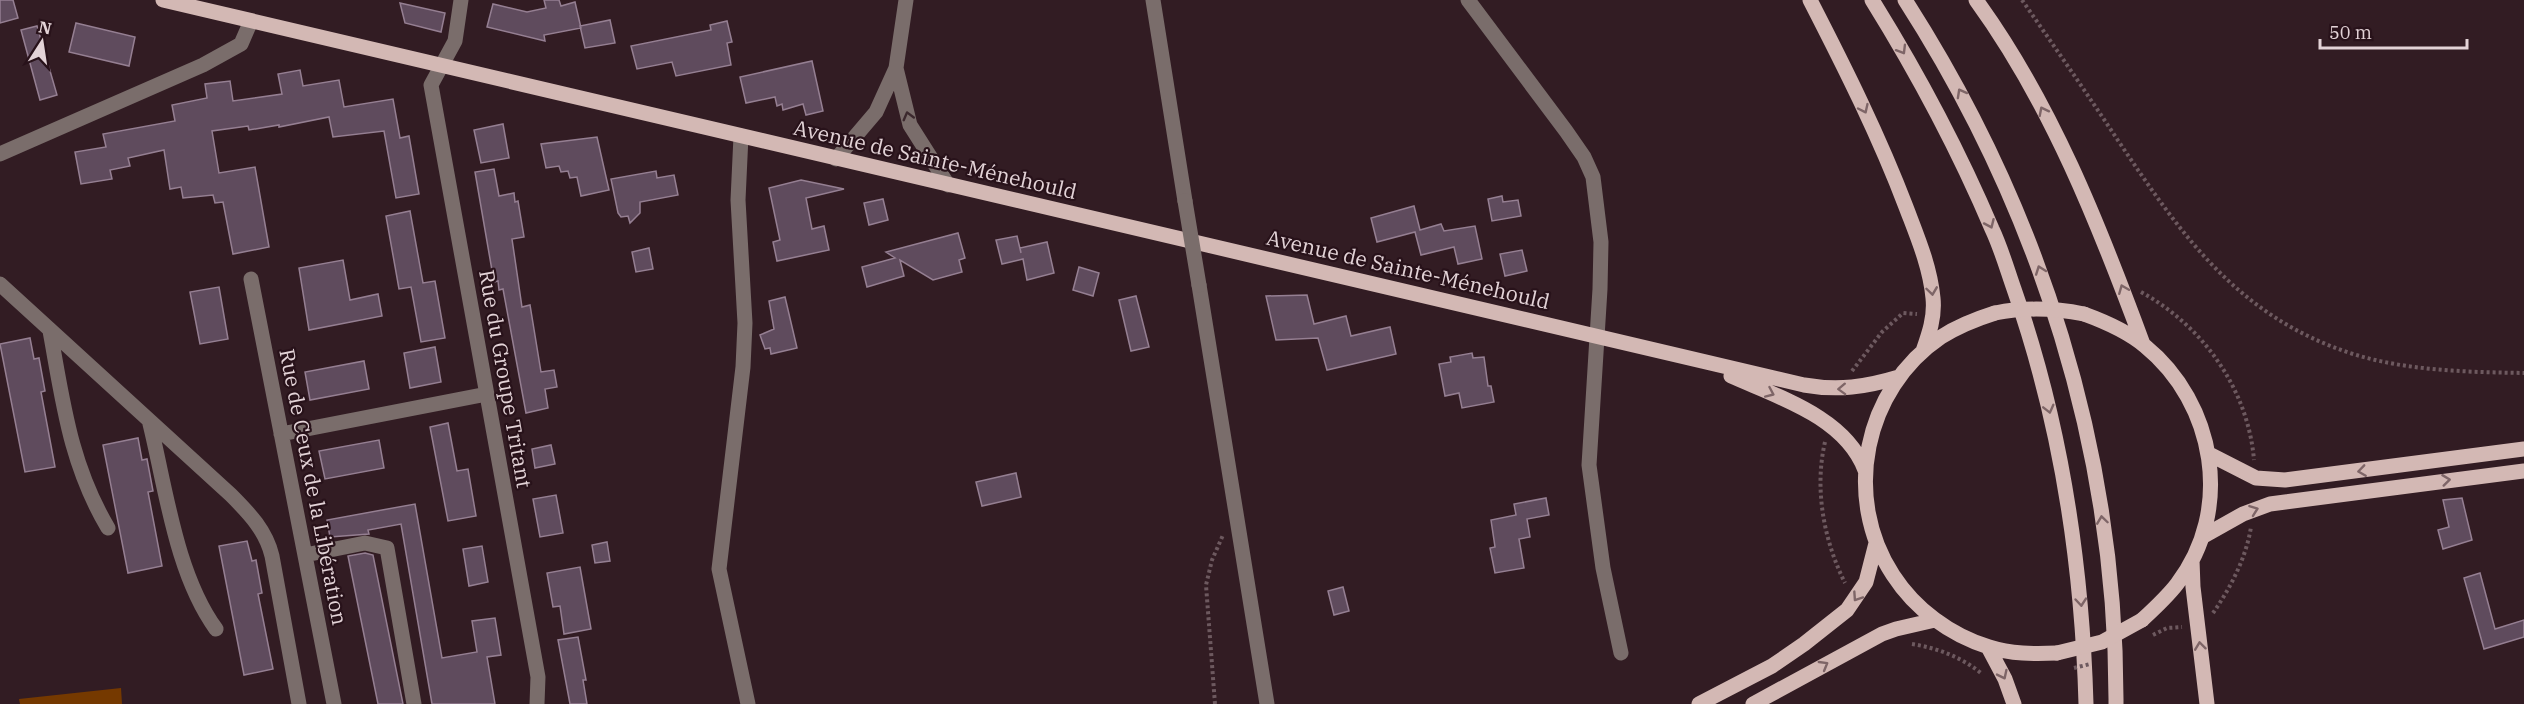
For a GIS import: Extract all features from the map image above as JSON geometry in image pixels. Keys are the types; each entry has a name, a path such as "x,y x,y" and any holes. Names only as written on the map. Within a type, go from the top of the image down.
{"main road":[{"name":"Avenue de Sainte-Ménehould","path":"163,0 1804,385 1842,390 1860,388 1899,377"},
{"path":"1810,0 1845,66 1888,160 1930,277 1933,314 1930,333 1922,353"},
{"path":"1872,0 1934,104 1993,231 2028,333 2057,442 2068,496 2077,558 2084,637 2086,704"},
{"path":"1905,0 1950,74 1998,166 2027,236 2065,346 2090,448 2110,578 2116,661 2116,704"},
{"path":"1976,0 2030,84 2054,131 2090,210 2144,344"},
{"path":"2049,309 2084,315 2105,322 2144,344 2175,375 2187,393 2197,412 2209,454 2211,496 2202,537 2179,582 2142,620 2102,642 2057,653 2022,653 1988,647 1960,636 1935,620 1916,604 1900,585 1876,543 1865,494 1867,450 1875,421 1899,377 1922,353 1958,328 2013,310 2049,309"},
{"name":"Avenue de Sainte-Ménehould","path":"1697,361 1778,396 1828,425 1860,456 1865,470"},
{"path":"2209,454 2256,478 2285,480 2524,449"},
{"path":"2202,537 2243,514 2270,504 2524,471"},
{"path":"1699,704 1772,666 1827,627 1856,601 1866,582 1876,543"},
{"path":"2192,560 2193,587 2207,704"},
{"path":"1753,704 1882,634 1896,628 1935,620"},
{"path":"1988,647 2005,679 2014,704"}],"street":[{"name":"Rue du Groupe Tritant","path":"461,0 454,41 443,66 431,85 538,677 537,704"},
{"path":"836,159 876,112 896,68 906,0"},
{"path":"1153,0 1267,704"},
{"path":"1468,0 1566,131 1584,157 1593,177 1600,242 1598,336 1589,465 1603,568 1621,653"},
{"path":"0,154 203,65 241,44 251,21"},
{"path":"896,68 910,125 948,185"},
{"path":"741,136 738,200 745,323 743,366 718,569 748,704"},
{"name":"Rue de Ceux de la Libération","path":"251,279 334,704"},
{"path":"0,284 246,510 265,534 272,556 299,704"},
{"path":"50,330 71,444 90,494 108,528"},
{"path":"281,434 487,394"},
{"path":"150,423 180,549 204,613 216,629"},
{"path":"305,555 365,543 387,548 414,704"}],"path":[{"path":"2022,0 2167,214 2208,263 2251,300 2300,331 2354,354 2421,368 2524,373"},
{"path":"1842,390 1864,353 1903,313 1933,314"},
{"path":"1828,425 1821,470 1823,516 1835,560 1856,601"},
{"path":"1215,704 1206,585 1212,560 1235,507"},
{"path":"1882,634 1894,645 1910,644 1933,648 1951,655 1978,671 1994,684 2005,679"}],"shaded area":[{"path":"121,688 122,704 20,704 19,699"}],"building":[{"path":"0,0 13,0 18,18 0,23"},
{"path":"544,0 559,0 561,6 575,2 581,28 544,35 545,41 487,27 493,4 527,12 546,8"},
{"path":"400,3 445,13 441,32 405,23"},
{"path":"610,20 615,43 585,48 580,26"},
{"path":"727,21 732,42 727,43 731,65 676,76 672,62 637,69 631,46 711,30 710,25"},
{"path":"76,23 135,37 129,66 69,52"},
{"path":"37,26 57,95 40,100 21,30"},
{"path":"812,61 823,111 806,115 803,104 783,110 782,104 777,106 775,97 746,103 740,77"},
{"path":"300,70 303,86 339,80 344,107 393,99 400,138 409,136 419,194 396,198 384,131 333,137 329,117 279,127 279,125 249,130 248,126 212,131 219,173 255,167 269,247 233,254 223,202 215,203 213,195 183,198 181,187 170,189 164,150 128,158 130,166 110,170 112,179 81,184 75,152 106,147 103,134 175,121 172,105 207,98 205,84 230,81 233,101 282,94 278,74"},
{"path":"503,124 509,158 481,163 474,130"},
{"path":"597,137 609,190 581,196 577,177 570,178 568,171 561,172 559,166 546,168 541,144"},
{"path":"494,169 499,196 514,193 515,202 518,201 524,237 512,239 522,307 530,305 541,372 554,370 557,387 545,389 548,408 526,413 503,289 499,290 498,281 494,282 475,172"},
{"path":"656,171 657,178 674,175 678,195 640,202 640,213 630,223 628,216 621,217 618,213 611,179"},
{"path":"801,180 844,189 806,198 812,229 824,226 829,250 777,261 773,242 780,240 769,188"},
{"path":"1502,196 1503,202 1518,200 1521,216 1492,221 1488,199"},
{"path":"883,199 888,220 869,225 864,203"},
{"path":"1414,206 1420,230 1441,224 1444,231 1475,226 1482,259 1458,264 1454,247 1421,255 1415,232 1377,242 1371,218"},
{"path":"410,211 423,283 435,281 445,338 421,342 411,287 399,289 386,216"},
{"path":"958,233 965,258 959,260 962,272 933,280 900,260 904,276 867,287 862,267 895,258 886,252"},
{"path":"1017,236 1021,253 1020,248 1047,242 1054,273 1027,280 1023,259 1002,264 996,240"},
{"path":"649,248 653,269 636,272 632,252"},
{"path":"1522,250 1527,271 1505,276 1500,254"},
{"path":"343,260 350,300 378,294 382,316 309,330 299,268"},
{"path":"1079,267 1099,273 1093,296 1073,290"},
{"path":"219,287 228,339 200,344 190,292"},
{"path":"1307,295 1314,324 1346,316 1351,336 1390,327 1396,354 1327,370 1318,338 1276,340 1266,296"},
{"path":"1136,296 1149,347 1131,351 1119,300"},
{"path":"785,297 797,348 771,354 770,348 765,349 760,335 774,329 769,301"},
{"path":"30,338 34,359 39,358 45,391 41,392 55,467 25,472 0,344"},
{"path":"435,347 441,382 410,388 404,353"},
{"path":"1472,353 1473,358 1484,357 1488,386 1491,386 1494,402 1462,408 1459,393 1445,396 1439,364 1451,362 1450,357"},
{"path":"364,361 369,389 310,400 305,372"},
{"path":"448,423 457,471 468,469 476,516 448,521 430,427"},
{"path":"138,438 142,460 147,459 153,491 148,492 162,566 128,573 103,445"},
{"path":"379,440 384,468 325,479 319,451"},
{"path":"551,445 555,464 535,468 532,449"},
{"path":"1016,473 1021,497 982,506 976,482"},
{"path":"556,495 563,533 540,537 533,499"},
{"path":"1546,498 1549,515 1527,519 1530,537 1519,539 1524,568 1495,573 1490,548 1495,547 1491,520 1516,515 1514,504"},
{"path":"2462,498 2472,540 2443,549 2438,530 2449,527 2443,500"},
{"path":"415,504 442,658 477,652 472,621 495,618 501,655 487,657 495,704 432,704 401,524 368,530 369,534 330,537 327,520"},
{"path":"247,541 252,561 256,560 262,593 258,594 273,669 244,675 219,546"},
{"path":"607,542 610,561 595,563 592,545"},
{"path":"482,546 488,582 469,586 463,549"},
{"path":"365,553 373,555 403,704 378,704 348,556"},
{"path":"580,567 591,629 564,634 560,606 553,607 547,573"},
{"path":"2480,573 2495,629 2524,620 2524,637 2484,649 2464,578"},
{"path":"1343,587 1349,611 1334,615 1328,591"},
{"path":"578,637 586,680 583,680 587,704 570,704 558,640"}]}
